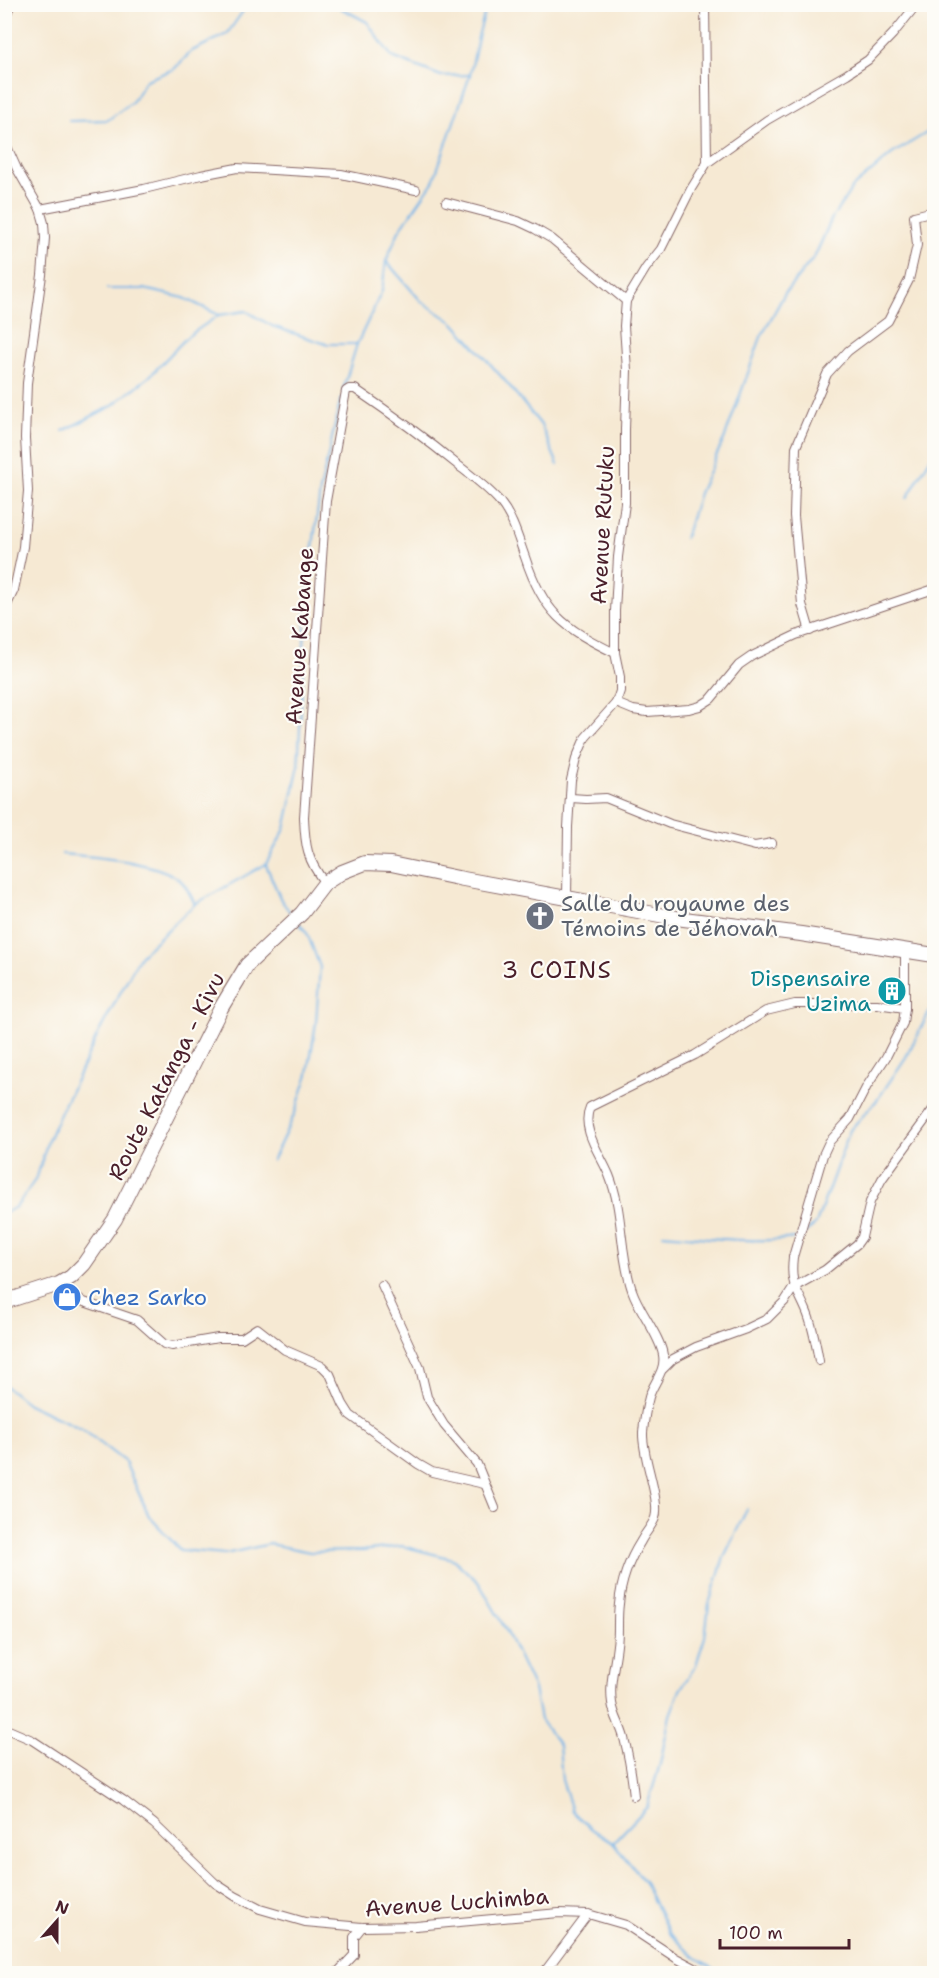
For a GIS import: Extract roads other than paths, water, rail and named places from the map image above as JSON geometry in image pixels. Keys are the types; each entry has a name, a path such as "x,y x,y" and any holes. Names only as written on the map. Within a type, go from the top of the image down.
{"highway":[{"name":"Route Katanga - Kivu","path":"4,1302 59,1284 72,1277 84,1264 115,1220 202,1045 247,965 302,914 325,884 342,872 365,863 391,864 676,918 801,933 934,955"}],"street":[{"path":"4,20 11,4"},
{"path":"705,4 707,164"},
{"path":"707,164 767,120 863,63 893,34 917,4"},
{"path":"4,140 17,169 40,209 45,238 27,383 25,438 28,491 23,547 14,590 4,611"},
{"name":"Avenue Rutuku","path":"616,703 620,691 620,677 615,653 615,611 618,557 625,503 627,370 624,326 626,301 646,268 661,249 691,189 707,164"},
{"path":"40,209 237,168 341,174 416,190"},
{"path":"446,202 535,229 552,239 626,301"},
{"path":"810,631 802,604 794,516 795,447 827,374 848,351 888,321 909,280 917,245 914,216 934,211"},
{"name":"Avenue Kabange","path":"325,884 309,858 305,843 304,817 326,501 339,421 346,392 349,389 355,389 415,430 499,500 510,515 528,568 540,596 548,607 572,629 615,653"},
{"path":"567,897 571,780 576,759 585,738 616,703 633,710 647,712 689,710 711,699 739,664 768,648 810,631 934,589"},
{"path":"571,798 606,798 670,824 755,846 772,843"},
{"path":"819,1361 806,1311 794,1287 791,1273 796,1245 811,1202 823,1155 830,1142 850,1119 903,1023 905,951"},
{"path":"663,1369 663,1356 658,1342 639,1308 625,1267 617,1198 588,1126 587,1113 590,1107 695,1055 766,1011 795,1004 877,1004 905,1008"},
{"path":"634,1796 624,1737 612,1703 612,1669 618,1644 618,1606 627,1568 638,1545 655,1519 657,1508 644,1452 643,1434 649,1397 663,1369 673,1359 696,1347 768,1319 785,1301 794,1287 825,1270 857,1244 870,1202 882,1179 934,1108"},
{"path":"59,1284 84,1302 137,1320 164,1344 172,1346 218,1338 242,1338 257,1328 260,1329 285,1350 322,1366 330,1374 350,1415 418,1464 432,1473 484,1484"},
{"path":"382,1285 420,1368 427,1397 444,1425 477,1464 495,1508"},
{"name":"Avenue Luchimba","path":"4,1728 32,1740 123,1800 154,1824 215,1883 260,1909 305,1922 362,1927 428,1925 559,1913 588,1914 626,1925 676,1958 706,1974"},
{"path":"543,1974 588,1914"},
{"path":"336,1974 354,1955 354,1937 362,1927"}],"waterway":[{"path":"69,121 108,120 132,102 146,80 174,69 192,51 227,34 248,4"},
{"path":"333,4 367,22 392,57 441,76 470,75"},
{"path":"343,390 357,344 382,291 386,261 399,231 433,182 470,75 487,4"},
{"path":"685,538 699,493 725,437 761,337 785,293 815,256 832,218 852,188 892,154 934,130"},
{"path":"386,261 421,301 454,323 507,383 541,425 558,465"},
{"path":"107,289 144,289 184,298 219,315"},
{"path":"63,431 110,407 149,377 187,337 219,315 246,311 272,326 326,344 357,344"},
{"path":"4,1214 17,1206 37,1177 48,1140 65,1103 99,1032 140,956 195,904 266,864 285,829 298,770 306,603 320,491 341,398"},
{"path":"907,498 934,452"},
{"path":"62,854 126,861 160,870 183,883 195,904"},
{"path":"266,865 281,900 293,916"},
{"path":"272,1161 295,1113 308,1074 316,1022 320,967 307,933 298,922"},
{"path":"803,1234 816,1224 850,1130 878,1099 906,1057 934,1003"},
{"path":"663,1234 746,1240 795,1238"},
{"path":"4,1385 28,1404 82,1429 125,1462 149,1516 180,1550 225,1554 270,1544 310,1552 362,1551 402,1546 453,1559 479,1583 506,1630 534,1689 540,1720 559,1745 562,1780 572,1811 590,1828 613,1843 644,1881 669,1933 695,1957 723,1974"},
{"path":"613,1843 647,1807 660,1764 670,1715 680,1690 696,1665 705,1637 709,1604 724,1557 747,1509"}],"place":[{"name":"Salle du royaume des Témoins de Jéhovah","path":"540,916"},
{"name":"Dispensaire Uzima","path":"892,991"},
{"name":"Chez Sarko","path":"67,1297"}],"district":[{"name":"3 COINS","path":"557,970"}]}
